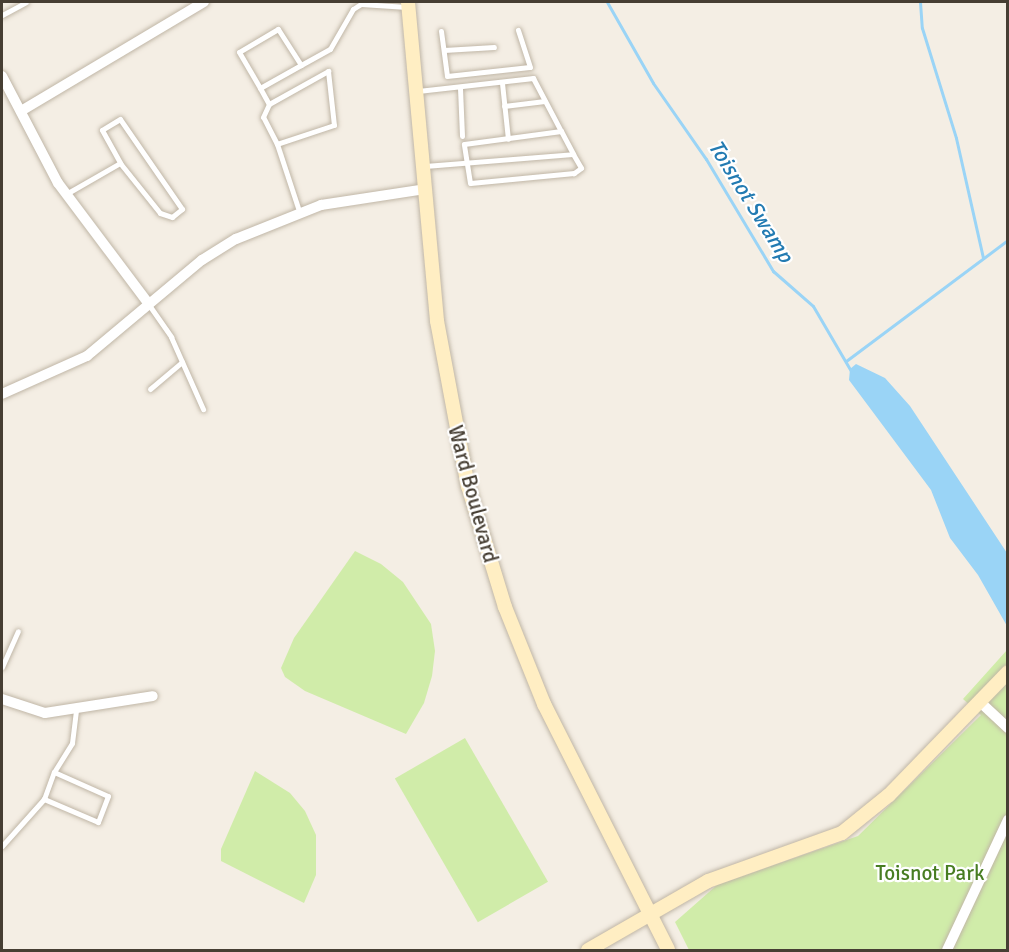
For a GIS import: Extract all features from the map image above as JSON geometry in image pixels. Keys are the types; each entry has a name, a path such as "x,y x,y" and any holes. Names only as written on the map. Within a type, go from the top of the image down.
{"main road":[{"name":"Ward Boulevard","path":"409,4 444,372 468,486 488,556 544,704 668,951"},
{"path":"588,951 648,912 734,869 842,833 889,795 1008,672"}],"street":[{"path":"21,111 204,2"},
{"path":"2,76 66,194 148,303"},
{"path":"2,394 87,356 148,303 236,239 299,211 357,197 425,189"},
{"path":"2,699 34,712 76,710 153,696"},
{"path":"979,701 1008,728"},
{"path":"947,951 1008,820"}],"lane":[{"path":"2,15 26,2"},
{"path":"260,88 330,49 352,9 362,4 409,4"},
{"path":"269,104 239,52 279,29 301,65"},
{"path":"441,30 447,75 530,67"},
{"path":"518,30 533,78 545,102 561,131 580,168 578,172 470,183 464,144 561,131"},
{"path":"444,50 494,47"},
{"path":"277,144 334,126 328,71 269,104 264,117 277,144 299,211"},
{"path":"416,92 533,78"},
{"path":"502,83 508,139"},
{"path":"460,88 462,136"},
{"path":"504,106 545,102"},
{"path":"120,119 182,209 172,217 160,213 120,163 102,130 120,119"},
{"path":"423,166 573,154"},
{"path":"66,194 120,163"},
{"path":"148,303 182,362 203,409"},
{"path":"150,389 182,362"},
{"path":"2,667 18,631"},
{"path":"2,846 44,799 54,772 72,743 76,710"},
{"path":"44,799 98,822 108,796 54,772"}],"green space":[{"path":"355,551 381,564 403,582 431,624 435,651 432,676 424,703 406,734 305,691 285,677 281,668 294,638"},
{"name":"Toisnot Park","path":"1007,650 1007,950 689,950 675,922 717,885 858,836 981,715 963,699"},
{"path":"465,738 548,882 478,922 395,778"},
{"path":"255,771 290,793 305,811 316,835 316,875 304,903 221,861 221,849"}],"water":[{"path":"856,364 885,378 910,406 1007,553 1007,626 978,575 950,538 931,490 849,380 850,369"}],"waterway":[{"name":"Toisnot Swamp","path":"607,2 653,83 706,159 773,271 813,306 851,371"},
{"path":"920,2 922,28 956,138 983,258"},
{"path":"846,361 1008,240"}]}
